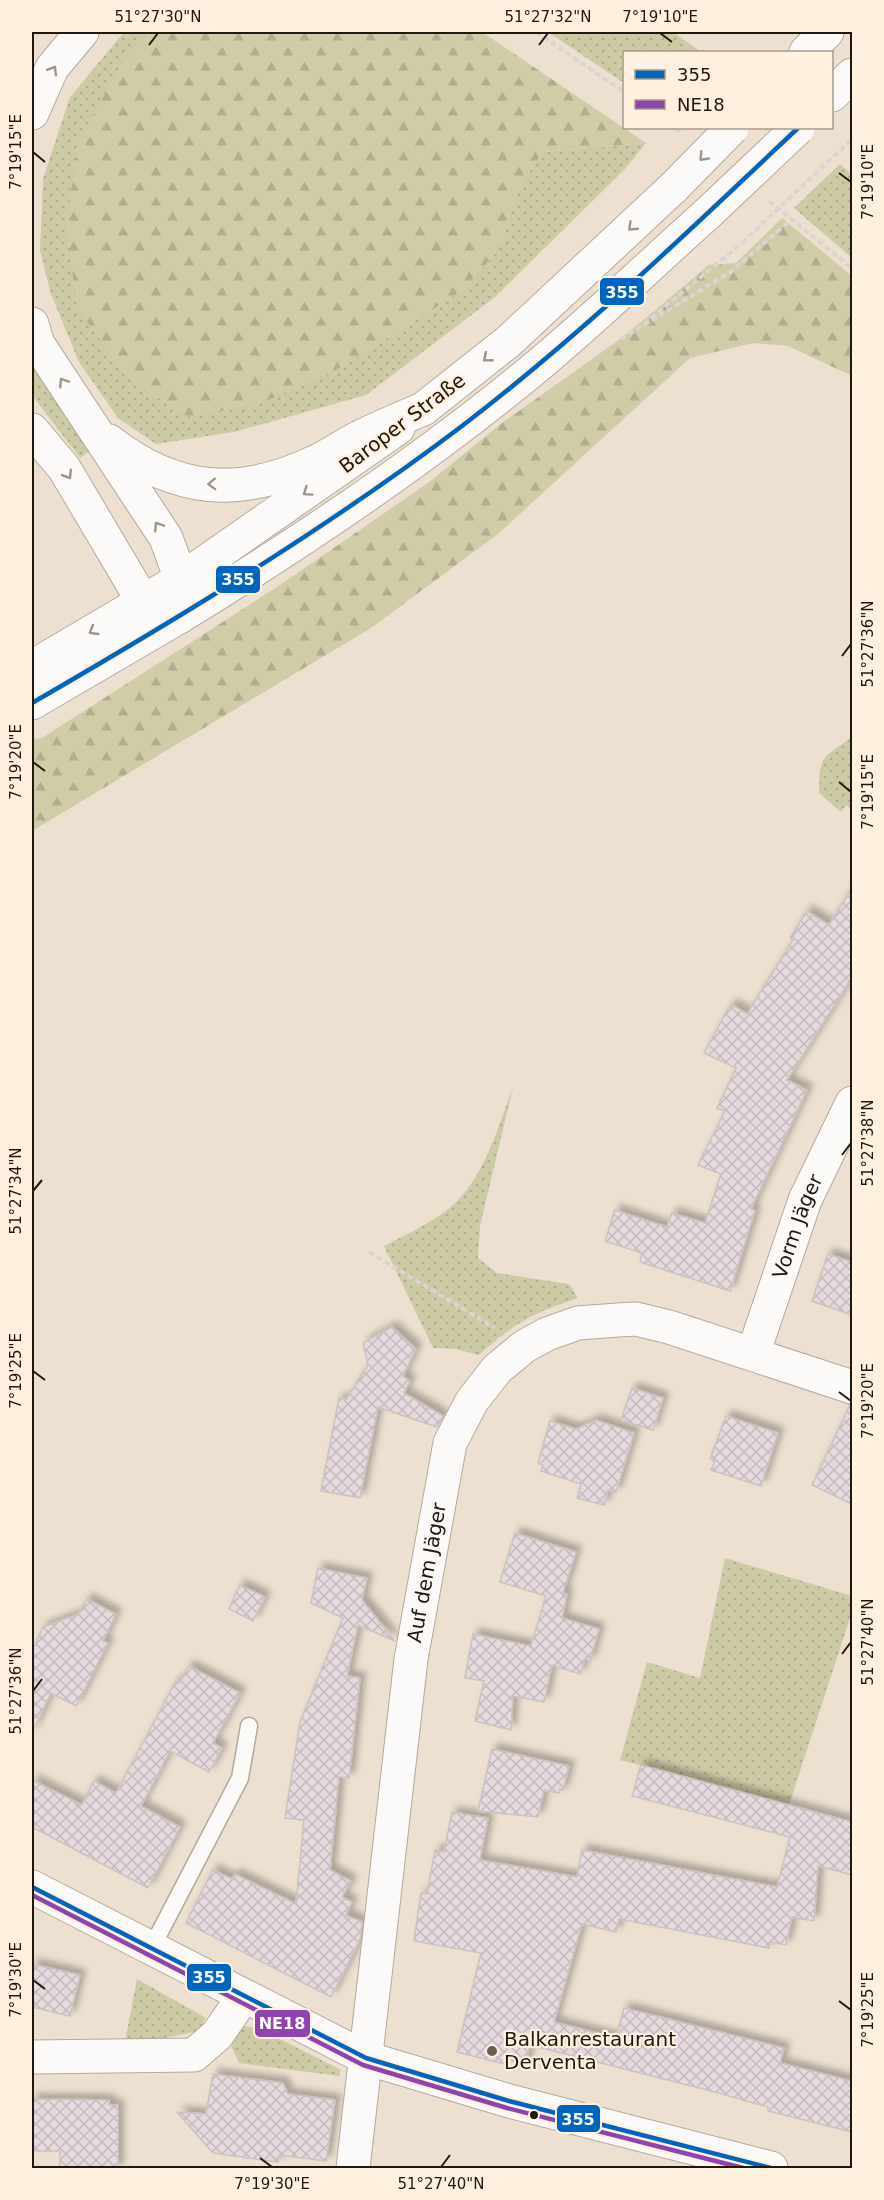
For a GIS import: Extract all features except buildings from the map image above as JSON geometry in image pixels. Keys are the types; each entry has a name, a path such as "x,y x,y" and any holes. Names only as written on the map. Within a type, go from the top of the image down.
{"main road":[{"path":"32,113 52,68 82,32"},
{"path":"791,51 800,32"},
{"path":"807,51 827,32"},
{"path":"833,94 852,75"},
{"path":"833,107 852,102"},
{"name":"Baroper Straße","path":"32,667 144,603 181,579 370,449 423,409 509,340 674,187 731,129"},
{"name":"Baroper Straße","path":"32,703 250,573 462,426 535,368 707,214 797,129"},
{"path":"32,324 38,344 166,538 181,579 179,617 144,603 64,468 32,430"},
{"path":"95,431 132,459 166,476 196,485 246,483 270,480 316,462 358,438 423,409"},
{"name":"Vorm Jäger","path":"753,1354 805,1200 852,1103"},
{"name":"Auf dem Jäger","path":"353,2169 411,1659 450,1443 472,1401 496,1369 525,1346 547,1334 578,1323 636,1319 669,1327 852,1388"},
{"path":"32,1887 366,2058 509,2101 771,2169"},
{"path":"32,2057 194,2055 217,2035 244,1996"}],"lane":[{"path":"151,1949 240,1778 249,1726"}],"path":[{"path":"536,32 623,91"},
{"path":"630,336 742,243 852,138"},
{"path":"732,271 792,219 852,268"},
{"path":"369,1252 525,1346"}],"shaded area":[{"path":"124,32 152,32 121,65 330,374 462,291 499,249 520,185 543,152 646,143 624,170 495,297 366,395 234,432 156,444 118,418 79,362 51,294 40,251 43,179 70,97"},
{"path":"548,32 673,32 700,51 623,51 623,82"},
{"path":"840,164 852,175 852,258 794,208"},
{"path":"32,364 91,450 80,458 32,395"},
{"path":"852,737 852,810 846,805 841,812 819,793 820,770 825,758"},
{"path":"513,1087 480,1226 478,1258 497,1273 569,1284 578,1298 525,1320 503,1334 479,1355 456,1349 433,1348 384,1246 436,1218 463,1194 482,1166"},
{"path":"725,1558 852,1596 852,1612 789,1805 620,1760 647,1662 700,1678"},
{"path":"137,1979 206,2018 198,2031 151,2041 125,2042"},
{"path":"244,2026 260,2029 341,2070 339,2076 239,2063 231,2046"}],"green space":[{"path":"152,32 482,32 646,143 543,152 520,185 499,249 462,291 330,374 256,405 186,417 126,376 77,308 66,223 79,140 121,65"},
{"path":"782,218 852,276 852,376 788,346 753,343 690,358 498,534 371,628 32,831 32,739 42,738 280,585 428,483 502,423 623,337 709,265 736,263"}],"transit line":[{"name":"355","path":"32,703 251,571 358,501 462,426 592,319 797,129"},
{"name":"355","path":"32,1887 366,2058 509,2101 771,2168"},
{"name":"NE18","path":"32,1895 363,2065 507,2108 743,2168"}],"place":[{"name":"Balkanrestaurant Derventa","path":"492,2051"}]}
